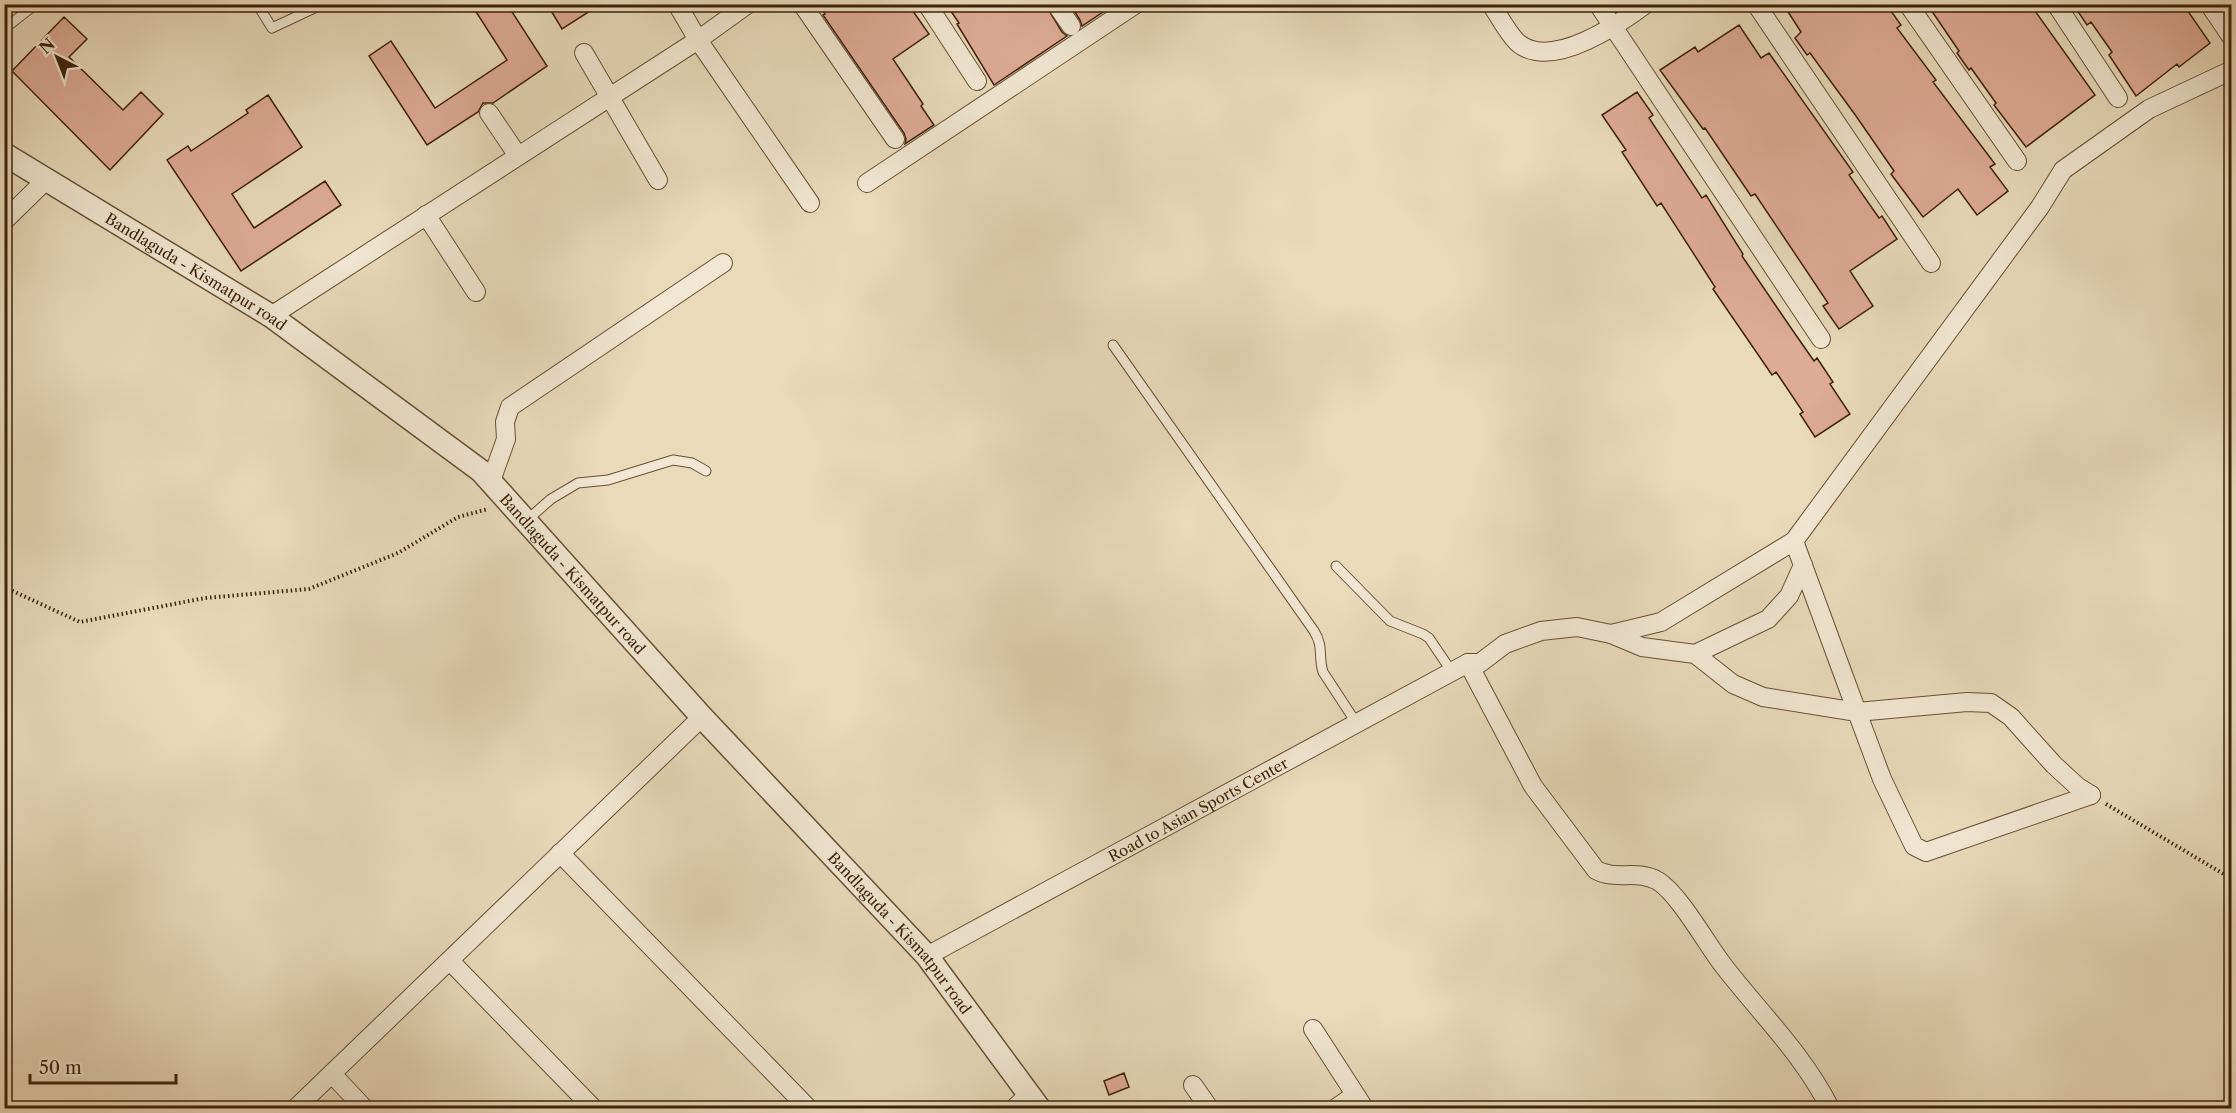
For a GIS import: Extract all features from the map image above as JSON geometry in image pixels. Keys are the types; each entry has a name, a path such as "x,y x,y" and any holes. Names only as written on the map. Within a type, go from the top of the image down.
{"street":[{"path":"677,4 698,40 810,203"},
{"path":"271,316 698,40 748,4"},
{"path":"802,4 895,139"},
{"path":"927,4 978,81"},
{"path":"1056,4 1071,26"},
{"path":"867,183 1136,4"},
{"path":"1491,4 1518,43 1536,51 1555,51 1574,45 1613,27 1646,4"},
{"path":"1598,4 1821,339"},
{"path":"1756,4 1931,263"},
{"path":"1908,4 2017,161"},
{"path":"2056,4 2118,98"},
{"path":"2209,4 2232,38"},
{"path":"584,53 658,180"},
{"path":"1611,634 1661,622 1794,542 2040,207 2063,170 2149,110 2232,70"},
{"path":"489,112 518,156"},
{"name":"Bandlaguda - Kismatpur road","path":"4,154 271,316 481,471 702,717 927,956 1033,1100"},
{"path":"4,221 46,180"},
{"path":"426,215 477,292"},
{"path":"491,481 506,439 505,422 510,407 723,263"},
{"path":"1794,542 1882,779 1914,846 1926,852 2091,795"},
{"path":"1695,654 1768,619 1789,596 1803,565"},
{"name":"Road to Asian Sports Center","path":"927,956 1468,663 1480,663 1505,644 1541,631 1577,627 1611,634"},
{"path":"1611,634 1642,647 1695,654 1733,684 1763,698 1857,712 1966,702 1991,703 2012,717 2054,765 2078,787 2091,795"},
{"path":"1468,663 1533,786 1596,870 1604,875 1644,874 1668,889 1723,965 1804,1066 1830,1108"},
{"path":"296,1108 702,717"},
{"path":"560,853 808,1108"},
{"path":"450,961 593,1108"},
{"path":"1313,1029 1359,1102 1336,1108"},
{"path":"332,1074 364,1108"},
{"path":"1193,1085 1209,1108"}],"lane":[{"path":"4,29 36,4"},
{"path":"256,4 272,28 323,4"},
{"path":"1113,345 1320,641 1320,664 1323,672 1357,724"},
{"path":"526,521 551,499 578,483 608,480 673,460 692,463 706,471"},
{"path":"1336,566 1390,621 1428,638 1452,672"},
{"path":"1008,1108 1033,1100"}],"path":[{"path":"4,587 80,622 205,598 309,589 398,553 458,517 510,503"},
{"path":"2091,795 2232,879"}],"building":[{"path":"471,4 507,4 547,66 493,103 483,103 478,112 427,145 369,56 391,41 435,108 507,60"},
{"path":"560,4 601,4 562,29 550,9"},
{"path":"819,4 908,4 929,34 893,59 934,125 905,144 904,133 823,15 825,14"},
{"path":"946,4 1045,4 1062,32 1067,36 994,85"},
{"path":"1070,4 1115,4 1082,26"},
{"path":"1783,4 1886,4 1901,25 1897,28 1936,80 1933,82 1995,164 1990,167 2008,191 1977,215 1958,189 1923,217 1891,174 1894,171 1856,116 1810,53 1807,55 1795,38 1801,32"},
{"path":"1927,4 2030,4 2095,95 2026,147 1994,105 1996,103 1971,68 1969,70 1957,53 1959,51"},
{"path":"2073,4 2183,4 2210,43 2179,67 2177,64 2136,96 2109,55 2112,52 2091,22 2087,25"},
{"path":"64,17 87,39 69,57 123,110 141,92 163,114 110,170 12,71"},
{"path":"1739,25 1761,58 1769,53 1853,172 1849,175 1897,239 1850,271 1873,306 1839,329 1823,306 1828,303 1755,194 1751,196 1705,128 1703,129 1660,70 1695,47 1698,52"},
{"path":"1637,92 1653,115 1649,118 1702,198 1706,195 1743,254 1742,256 1814,361 1817,358 1833,382 1830,384 1850,414 1815,437 1800,414 1803,412 1776,372 1772,375 1713,289 1715,287 1661,203 1657,206 1622,152 1626,150 1602,115"},
{"path":"268,95 302,147 232,194 254,228 325,181 341,205 241,271 167,160 188,146 191,151 248,113 246,110"},
{"path":"1124,1073 1129,1087 1109,1095 1104,1081"}]}
